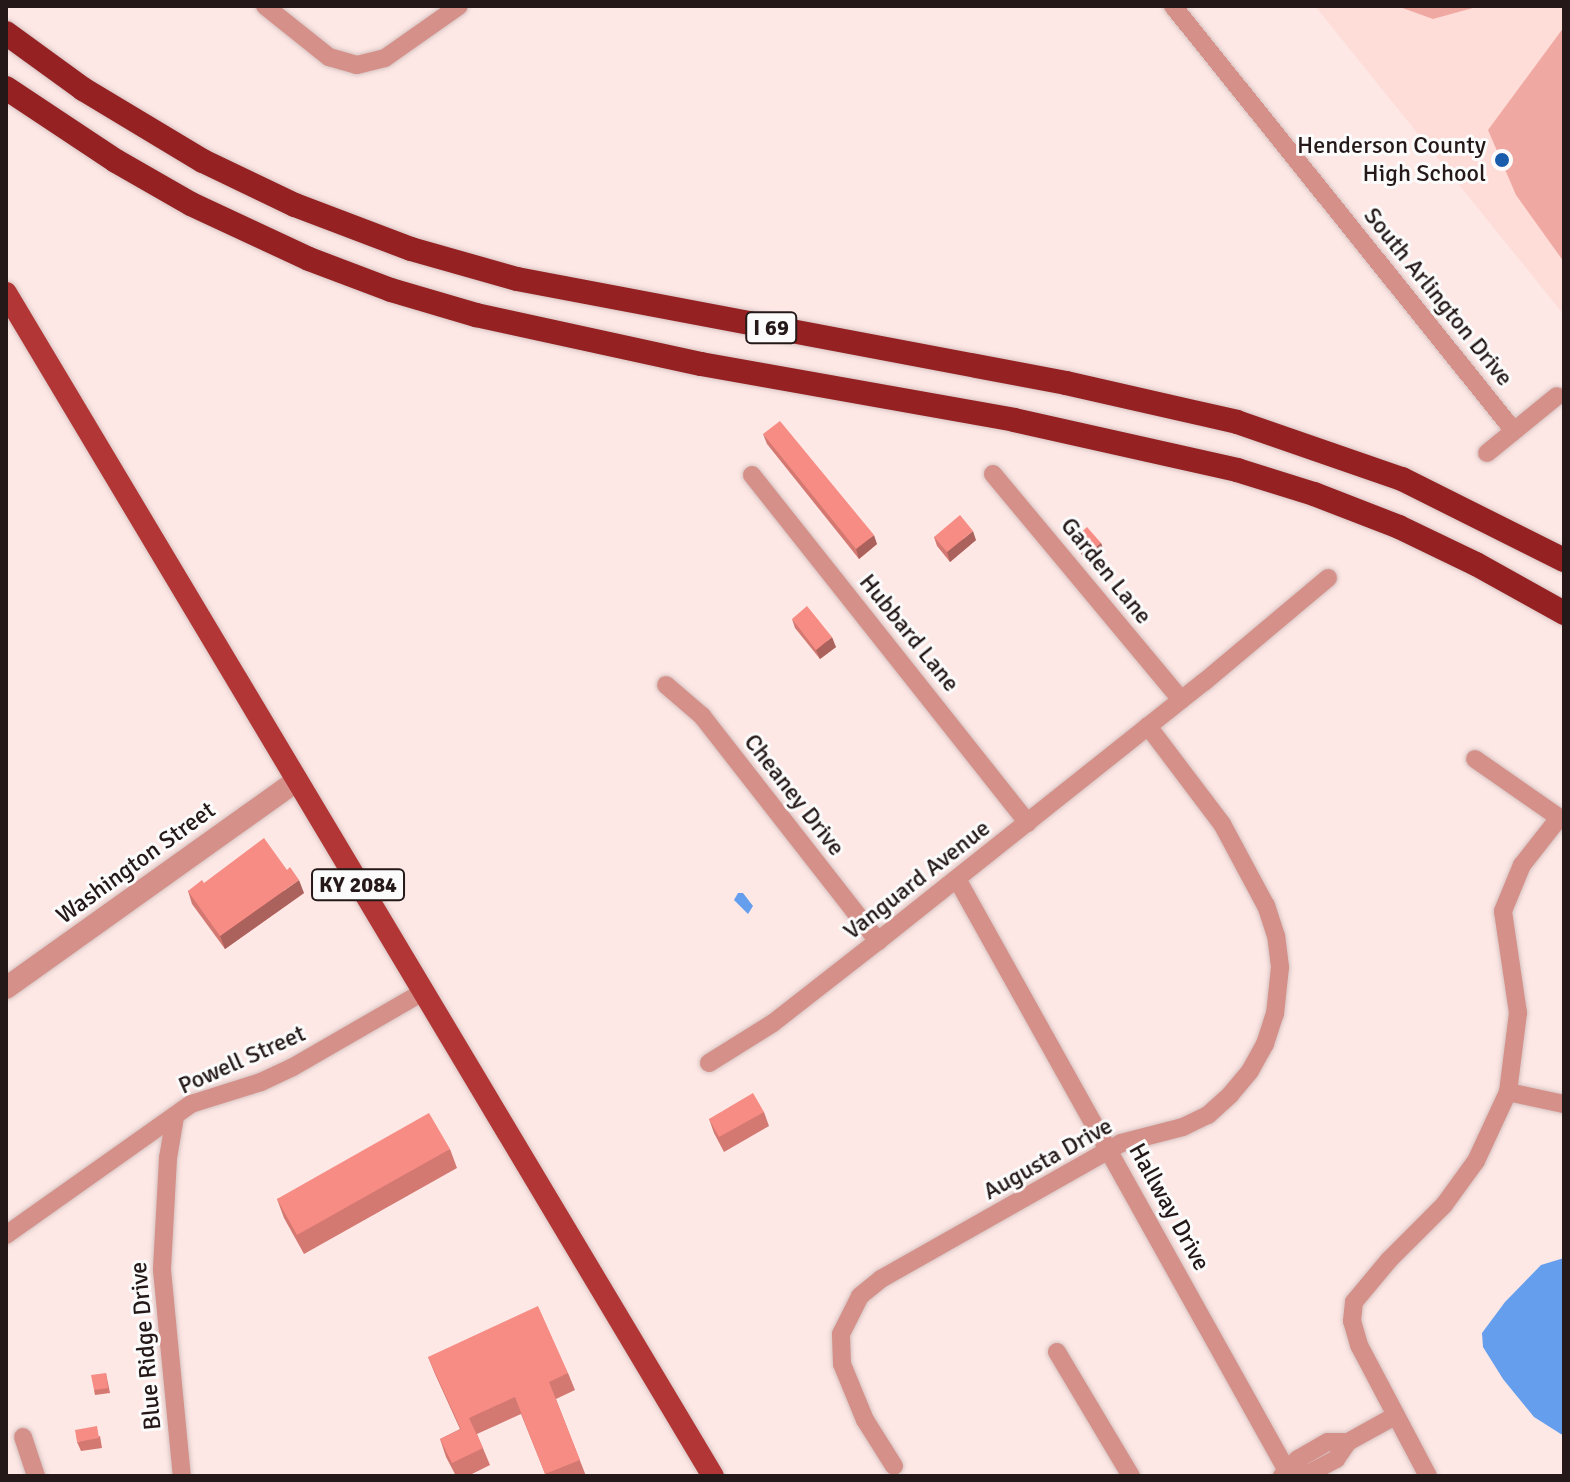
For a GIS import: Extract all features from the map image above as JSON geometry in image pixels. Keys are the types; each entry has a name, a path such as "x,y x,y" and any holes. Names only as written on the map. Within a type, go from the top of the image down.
{"highway":[{"name":"I 69","path":"6,33 83,89 203,161 295,205 411,249 532,282 1066,383 1237,422 1402,479 1564,560"},
{"name":"I 69","path":"6,88 104,154 191,204 309,259 391,290 476,315 701,364 1014,420 1237,470 1314,494 1399,527 1476,564 1564,613"}],"main road":[{"name":"KY 2084","path":"6,293 713,1476"}],"street":[{"path":"265,6 329,57 357,65 385,58 459,6"},
{"name":"South Arlington Drive","path":"1173,6 1514,431"},
{"path":"1487,453 1557,396"},
{"name":"Garden Lane","path":"993,474 1181,700"},
{"name":"Hubbard Lane","path":"752,475 1028,823"},
{"path":"1181,700 1328,578"},
{"name":"Cheaney Drive","path":"666,685 702,716 878,941"},
{"name":"Vanguard Avenue","path":"709,1063 773,1023 1181,700"},
{"name":"Augusta Drive","path":"894,1466 865,1420 842,1364 841,1334 851,1308 881,1279 1109,1149 1134,1138 1195,1122 1230,1095 1250,1071 1265,1044 1280,983 1276,936 1254,879 1222,824 1148,726"},
{"path":"1428,1476 1359,1345 1352,1321 1354,1302 1389,1260 1444,1205 1476,1161 1508,1092 1518,1013 1503,911 1522,865 1562,820 1475,759"},
{"name":"Washington Street","path":"6,988 296,781"},
{"name":"Hallway Drive","path":"957,879 1287,1475"},
{"name":"Powell Street","path":"6,1235 203,1098 261,1082 293,1067 423,992"},
{"path":"1508,1092 1564,1104"},
{"name":"Blue Ridge Drive","path":"175,1117 168,1158 162,1270 182,1476"},
{"path":"1057,1352 1131,1476"},
{"path":"1287,1475 1298,1459 1328,1442 1348,1442 1395,1416"},
{"path":"23,1437 36,1476"}],"shaded area":[{"name":"Henderson County High School","path":"1315,6 1564,6 1564,315"},
{"path":"1397,6 1480,6 1433,19"},
{"path":"1564,27 1564,262 1516,195 1488,130"}],"water":[{"path":"738,893 743,893 753,906 748,914 734,900"},
{"path":"1564,1258 1564,1436 1534,1417 1503,1379 1483,1347 1482,1333 1505,1302 1541,1265"}],"building":[{"path":"780,421 874,535 856,549 763,434"},
{"path":"960,515 973,531 947,552 934,537"},
{"path":"1087,527 1101,543 1086,555 1073,540"},
{"path":"807,606 832,637 816,650 792,619"},
{"path":"264,838 287,870 290,867 299,880 220,936 188,891 202,880 204,883"},
{"path":"753,1093 764,1112 719,1137 709,1119"},
{"path":"429,1113 450,1149 297,1235 277,1199"},
{"path":"538,1306 568,1373 549,1382 580,1460 545,1474 515,1397 469,1418 483,1448 452,1463 440,1439 461,1429 428,1357"},
{"path":"106,1373 108,1388 94,1390 91,1375"},
{"path":"97,1426 99,1438 77,1442 75,1430"}],"place":[{"name":"Henderson County High School","path":"1502,160"}]}
